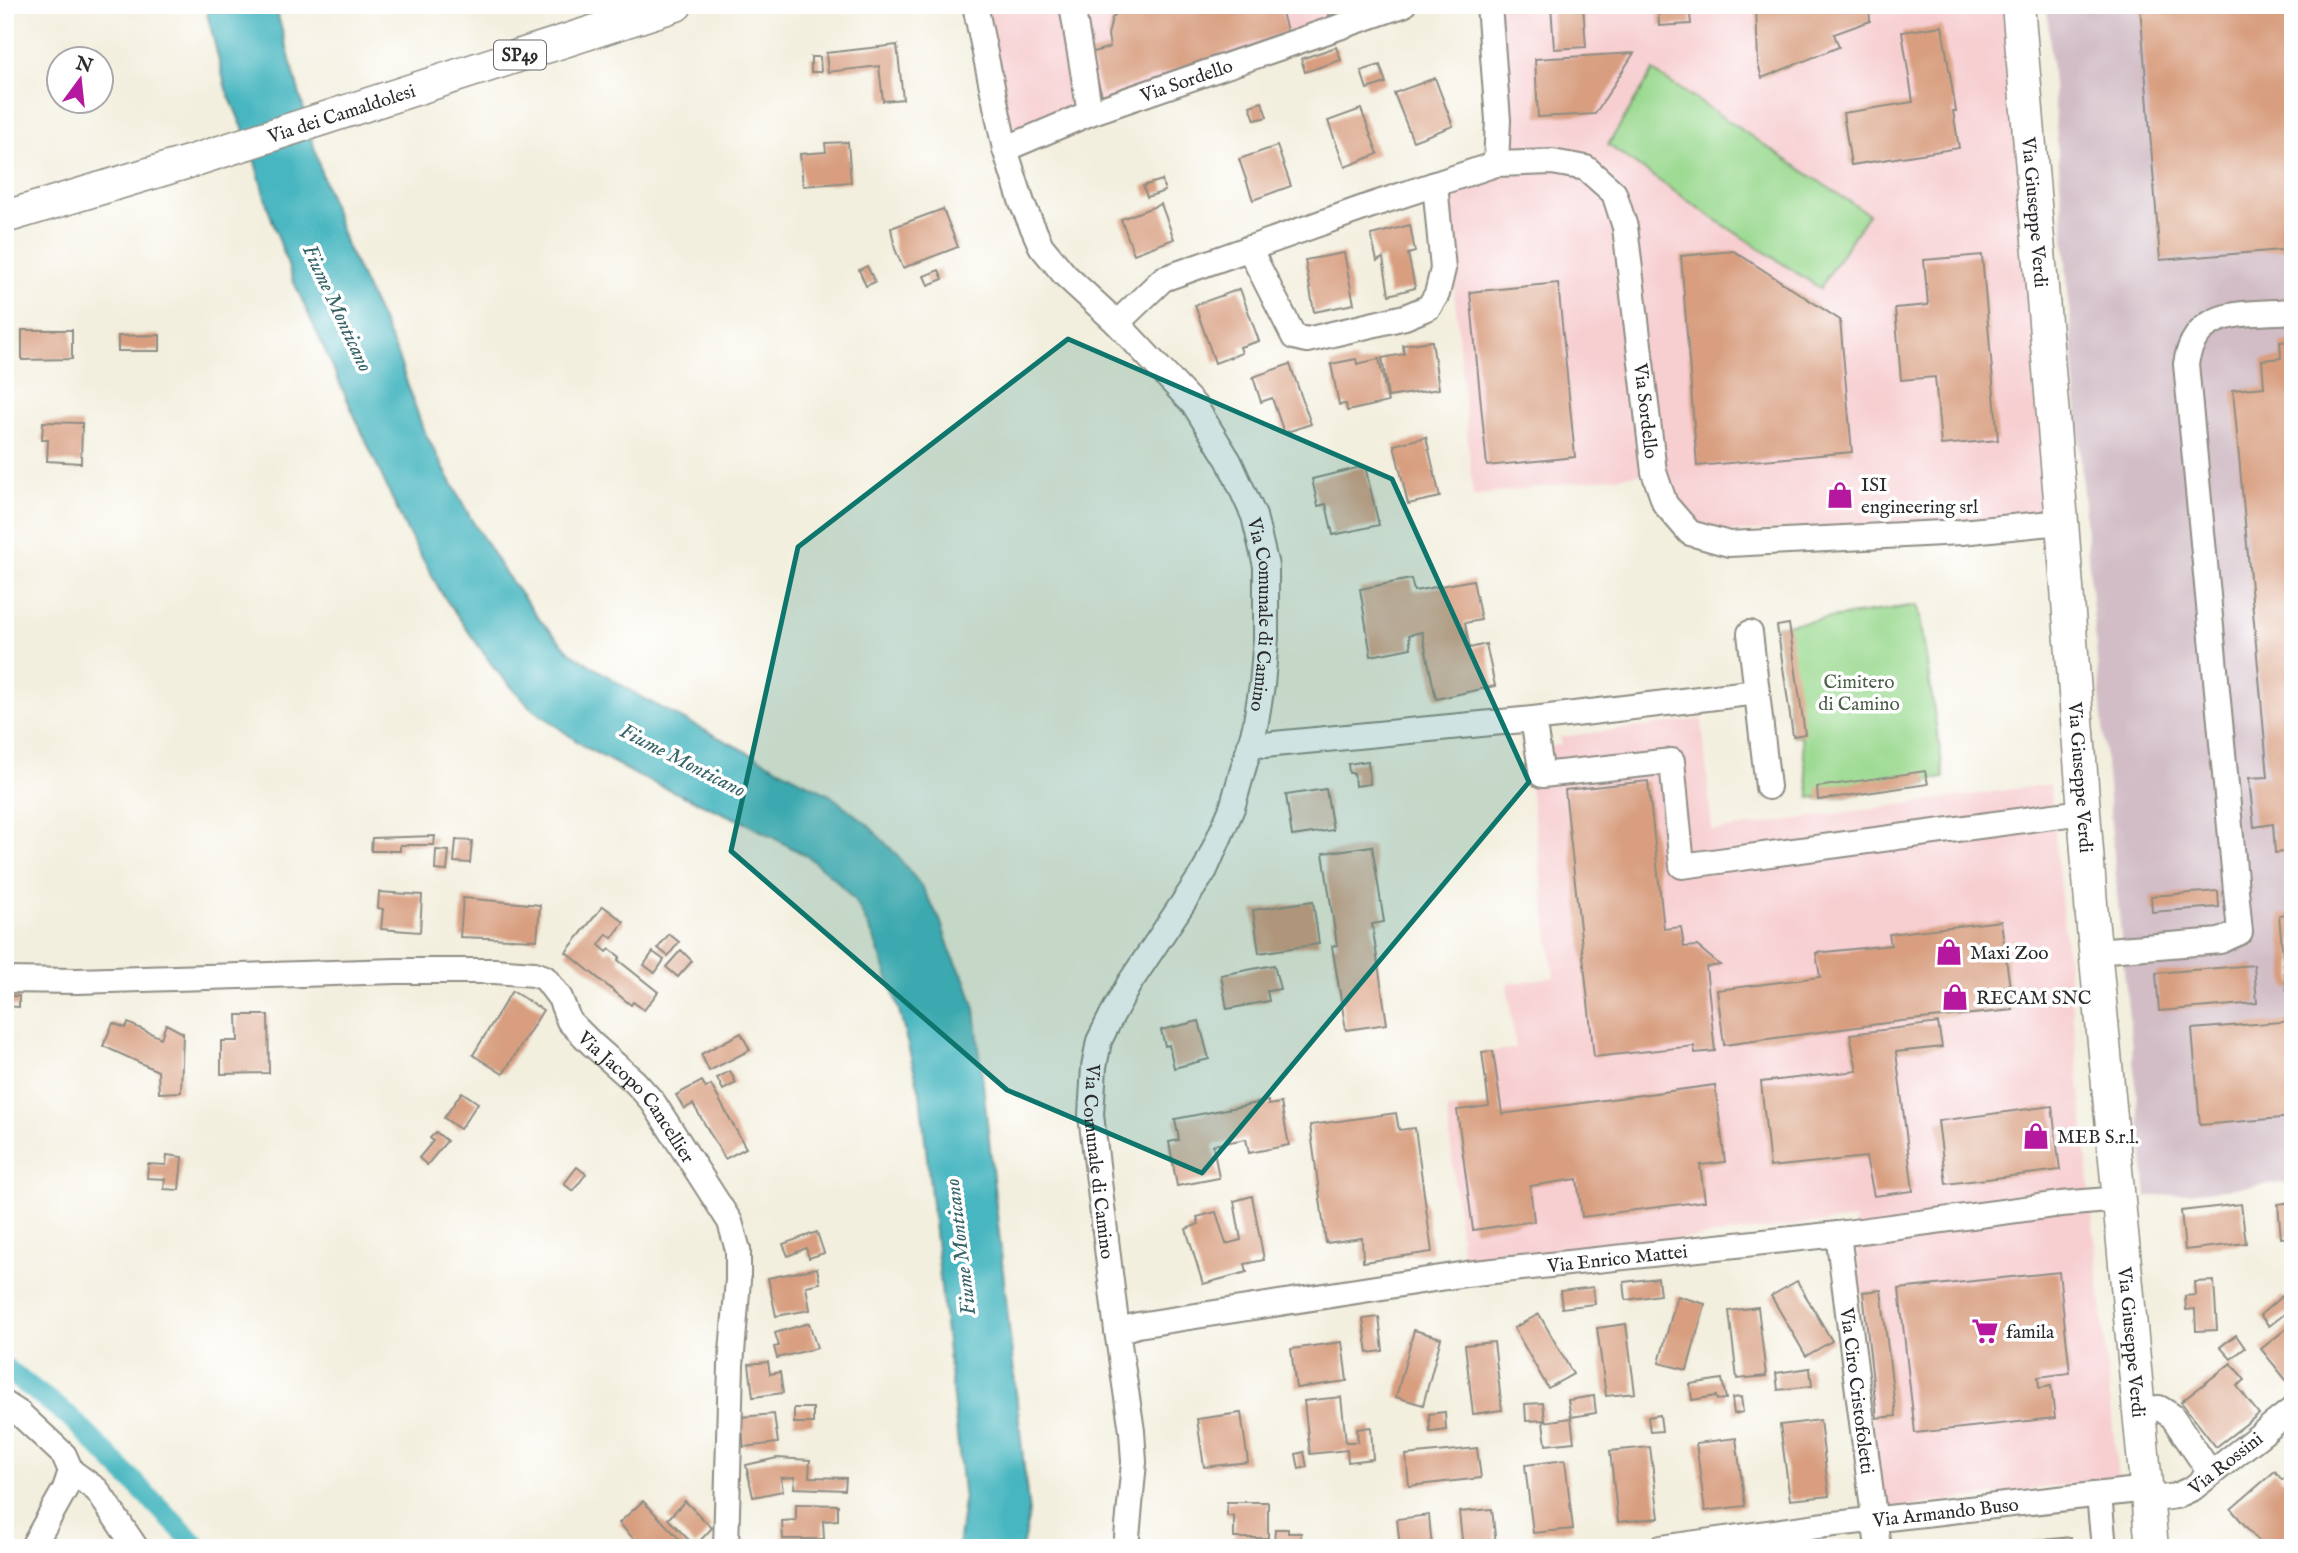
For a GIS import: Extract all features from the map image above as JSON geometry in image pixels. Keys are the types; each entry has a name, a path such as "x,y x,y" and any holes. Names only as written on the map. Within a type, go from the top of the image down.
{"main road":[{"name":"Via dei Camaldolesi","path":"5,216 195,160 676,5"},
{"name":"Via Giuseppe Verdi","path":"2018,5 2095,951 2152,1548"}],"street":[{"name":"Via Comunale di Camino","path":"975,5 1005,149 1022,203 1041,246 1065,275 1117,323 1195,406 1230,461 1254,516 1266,566 1266,638 1257,716 1232,808 1205,870 1129,984 1099,1041 1096,1054 1091,1115 1117,1331 1129,1401 1134,1462 1126,1548"},
{"path":"1072,5 1090,113"},
{"name":"Via Sordello","path":"1005,149 1090,113 1403,5"},
{"path":"1117,323 1163,279 1496,164 1498,120 1489,5"},
{"name":"Via Sordello","path":"1496,164 1552,162 1586,168 1614,193 1625,227 1654,472 1665,504 1690,533 1729,544 1961,532 2062,522"},
{"path":"1249,248 1294,337 1307,340 1405,317 1429,307 1437,294 1443,269 1435,184"},
{"path":"2095,951 2220,941 2240,932 2186,364 2191,342 2205,324 2223,317 2293,311"},
{"path":"1750,633 1768,787"},
{"path":"1265,745 1533,719 1757,692"},
{"path":"1533,719 1542,775 1672,761 1682,866 2083,812"},
{"name":"Via Jacopo Cancellier","path":"5,980 424,971 521,972 545,978 560,998 569,1021 653,1102 730,1222 738,1250 738,1280 732,1365 726,1548"},
{"name":"Via Enrico Mattei","path":"1117,1331 1138,1325 1466,1274 1838,1234 1996,1222 2120,1199"},
{"name":"Via Ciro Cristofoletti","path":"1838,1234 1878,1548"},
{"path":"5,1404 19,1413 64,1455 71,1471 85,1478 97,1490 135,1543"},
{"path":"2140,1410 2160,1408 2172,1416 2211,1474"},
{"name":"Via Rossini","path":"2147,1495 2176,1496 2193,1488 2293,1409"},
{"path":"32,1548 65,1489 71,1471"},
{"path":"2099,1495 2104,1548"},
{"name":"Via Armando Buso","path":"1661,1548 2099,1495 2147,1495"}],"highlighted area":[{"path":"1068,339 1392,479 1529,782 1202,1173 1007,1090 731,851 798,547"}],"shaded area":[{"path":"975,5 1402,5 1005,149"},
{"path":"1489,5 2014,5 2062,522 1690,533 1654,472 1473,496 1444,181 1496,164"},
{"path":"2047,5 2293,5 2293,1182 2147,1197 2122,949 2085,519"},
{"path":"1702,719 1712,831 2050,784 2118,1478 1879,1510 1855,1219 1463,1264 1447,1109 1489,1106 1482,1052 1516,1049 1507,984 1554,977 1525,749 1561,745 1560,737"}],"green space":[{"path":"1653,71 1868,214 1820,288 1608,145"},
{"name":"Cimitero di Camino","path":"1918,605 1944,778 1928,780 1928,784 1818,800 1817,797 1810,798 1801,736 1793,736 1777,626"}],"water":[{"name":"Fiume Monticano","path":"205,5 275,5 321,172 346,245 396,351 423,429 471,519 503,570 539,619 570,652 644,699 830,795 867,824 895,853 922,887 940,920 975,1009 1029,1514 1022,1548 958,1548 964,1500 920,1093 899,1010 874,938 856,902 835,879 807,856 748,824 638,776 585,747 529,706 495,669 442,594 405,527 293,280 268,208 250,144 226,89"}],"building":[{"path":"1125,5 1280,5 1287,31 1102,95 1092,62 1084,55 1110,47 1108,35 1112,18"},
{"path":"1326,5 1357,5 1357,6 1329,16"},
{"path":"1551,5 1583,5 1586,47 1554,49"},
{"path":"1658,5 1689,5 1691,24 1659,26"},
{"path":"1756,5 1869,5 1870,21 1834,34 1839,47 1762,78 1758,64"},
{"path":"2140,5 2293,5 2293,249 2160,260"},
{"path":"1942,26 1956,111 1953,111 1959,148 1851,165 1843,113 1913,102 1902,32"},
{"path":"897,45 903,99 883,101 879,66 828,72 826,53"},
{"path":"1336,47 1341,60 1305,72 1301,59"},
{"path":"1634,53 1595,114 1538,117 1535,59"},
{"path":"811,57 820,57 821,72 811,72"},
{"path":"1380,65 1386,83 1367,89 1361,71"},
{"path":"1435,78 1453,126 1413,141 1394,93"},
{"path":"1262,102 1267,117 1255,120 1250,106"},
{"path":"1361,109 1378,154 1345,167 1328,121"},
{"path":"848,142 851,182 803,186 800,154 826,152 825,143"},
{"path":"1277,146 1291,186 1253,200 1239,159"},
{"path":"1162,180 1165,191 1147,197 1143,186"},
{"path":"1161,204 1174,239 1134,254 1121,219"},
{"path":"943,209 958,247 903,268 895,249 891,228"},
{"path":"1410,225 1415,252 1408,254 1415,288 1389,295 1383,258 1377,261 1371,235"},
{"path":"1734,251 1840,320 1852,452 1697,466 1681,256"},
{"path":"1344,253 1354,304 1314,312 1305,260"},
{"path":"1982,255 1998,440 1941,445 1935,377 1901,380 1895,308 1928,305 1924,260"},
{"path":"867,266 875,282 866,286 859,270"},
{"path":"939,270 943,279 928,285 924,276"},
{"path":"1558,283 1575,457 1487,466 1470,292"},
{"path":"1240,289 1259,341 1240,347 1242,353 1215,363 1195,305"},
{"path":"22,330 72,330 72,359 22,360"},
{"path":"160,335 160,351 118,351 118,336"},
{"path":"1432,341 1439,389 1388,397 1382,358 1404,354 1403,345"},
{"path":"2293,341 2293,851 2275,853 2273,824 2254,827 2249,778 2268,777 2233,390 2264,387 2262,360 2281,358 2280,342"},
{"path":"1356,359 1357,364 1379,359 1388,402 1347,411 1346,404 1339,405 1331,364"},
{"path":"1290,364 1311,424 1284,433 1272,398 1261,402 1253,377"},
{"path":"43,422 82,423 81,463 47,461 48,440 42,440"},
{"path":"1426,437 1440,497 1408,504 1394,445"},
{"path":"1365,466 1379,525 1333,535 1326,504 1318,506 1312,479"},
{"path":"1411,579 1414,591 1473,580 1481,620 1465,623 1470,648 1486,644 1495,686 1436,699 1422,632 1409,635 1411,648 1371,656 1360,589"},
{"path":"1789,624 1805,734 1793,736 1777,626"},
{"path":"1368,761 1370,784 1355,786 1354,773 1349,773 1348,764"},
{"path":"1925,771 1928,784 1818,800 1817,787"},
{"path":"1648,781 1664,929 1681,927 1684,947 1697,946 1720,965 1706,967 1715,1051 1695,1053 1694,1046 1594,1057 1565,790"},
{"path":"1326,789 1333,830 1292,836 1286,795"},
{"path":"435,836 434,845 400,845 400,851 371,851 372,838"},
{"path":"456,840 472,841 470,863 454,862"},
{"path":"1372,846 1384,922 1372,924 1387,1024 1346,1030 1332,946 1337,945 1323,853"},
{"path":"436,850 449,851 447,871 435,870"},
{"path":"2218,891 2219,907 2152,912 2151,896"},
{"path":"379,892 422,895 420,932 381,929 383,909 378,908"},
{"path":"463,898 540,905 537,940 460,937"},
{"path":"1313,901 1319,944 1259,953 1253,910"},
{"path":"603,906 624,922 612,938 607,934 599,945 607,952 610,949 620,957 618,960 658,992 644,1010 633,1002 631,1005 566,952"},
{"path":"2293,913 2293,988 2286,989 2279,915"},
{"path":"2001,921 2013,1010 1901,1021 1724,1045 1717,990 1820,977 1816,953 1891,945 1889,934"},
{"path":"669,934 679,942 668,956 658,948"},
{"path":"681,950 692,961 678,977 666,967"},
{"path":"653,952 664,960 655,973 644,965"},
{"path":"1274,965 1280,989 1267,991 1269,1001 1227,1009 1221,975"},
{"path":"2254,965 2257,1003 2159,1011 2156,973"},
{"path":"512,991 543,1010 503,1074 473,1055"},
{"path":"5,996 19,996 19,1007 5,1006"},
{"path":"237,1015 268,1015 269,1073 221,1074 221,1041 238,1041"},
{"path":"1199,1021 1209,1059 1174,1068 1169,1045 1165,1046 1161,1030"},
{"path":"2293,1021 2293,1117 2200,1125 2192,1029"},
{"path":"113,1023 125,1028 128,1023 161,1038 166,1024 183,1033 181,1092 159,1093 158,1071 103,1046"},
{"path":"1938,1023 1942,1047 1896,1052 1913,1191 1874,1196 1866,1157 1770,1167 1761,1082 1857,1071 1850,1034"},
{"path":"741,1033 750,1050 709,1071 701,1054"},
{"path":"1493,1051 1502,1114 1715,1085 1725,1162 1700,1165 1705,1201 1582,1217 1577,1179 1530,1186 1534,1221 1473,1230 1457,1110 1489,1106 1482,1052"},
{"path":"730,1071 736,1083 723,1090 717,1078"},
{"path":"702,1081 706,1088 711,1085 746,1148 725,1159 693,1104 684,1109 676,1095"},
{"path":"462,1092 478,1103 460,1129 444,1118"},
{"path":"1268,1101 1268,1105 1281,1103 1289,1145 1249,1153 1246,1139 1213,1145 1219,1178 1177,1186 1169,1142 1179,1140 1175,1119"},
{"path":"2052,1106 2060,1170 1946,1184 1938,1121"},
{"path":"1396,1113 1399,1130 1415,1128 1432,1252 1363,1262 1362,1238 1326,1243 1310,1125"},
{"path":"436,1132 447,1141 427,1165 419,1158 433,1141 430,1138"},
{"path":"167,1155 182,1157 179,1190 164,1189 165,1179 147,1178 148,1164 166,1165"},
{"path":"577,1167 586,1174 573,1191 564,1184"},
{"path":"1252,1196 1264,1260 1245,1264 1247,1272 1203,1284 1186,1229 1199,1224 1197,1217 1216,1212 1226,1244 1241,1240 1234,1201"},
{"path":"2293,1202 2293,1237 2281,1238 2278,1204"},
{"path":"2241,1204 2246,1243 2185,1250 2181,1211"},
{"path":"817,1232 824,1253 809,1258 806,1248 788,1256 783,1244"},
{"path":"817,1268 820,1283 806,1286 810,1310 776,1316 768,1278"},
{"name":"famila","path":"2059,1272 2070,1373 2038,1377 2039,1388 2051,1386 2055,1418 1915,1433 1899,1289"},
{"path":"1658,1278 1660,1295 1626,1300 1624,1282"},
{"path":"1797,1281 1832,1341 1806,1356 1771,1296"},
{"path":"2214,1281 2217,1330 2196,1331 2195,1309 2186,1310 2185,1296 2196,1295 2195,1282"},
{"path":"1593,1287 1595,1304 1562,1308 1560,1291"},
{"path":"1881,1290 1896,1416 1877,1418 1863,1292"},
{"path":"1677,1296 1705,1304 1687,1370 1659,1363"},
{"path":"2282,1296 2292,1308 2269,1326 2260,1315"},
{"path":"1758,1307 1766,1376 1737,1379 1729,1311"},
{"path":"1539,1314 1573,1374 1548,1388 1514,1328"},
{"path":"1379,1317 1383,1351 1368,1353 1363,1319"},
{"path":"809,1323 817,1348 777,1358 774,1347 779,1346 775,1333"},
{"path":"1626,1324 1635,1393 1606,1396 1597,1328"},
{"path":"2291,1325 2293,1382 2290,1385 2261,1349"},
{"path":"1414,1330 1441,1338 1423,1405 1396,1397"},
{"path":"2236,1335 2245,1348 2231,1359 2220,1347"},
{"path":"1342,1342 1347,1381 1296,1388 1291,1349"},
{"path":"1494,1342 1502,1410 1473,1414 1465,1345"},
{"path":"768,1362 770,1374 780,1372 783,1393 753,1397 749,1364"},
{"path":"2231,1363 2245,1380 2237,1386 2259,1414 2216,1447 2181,1402"},
{"path":"1810,1368 1812,1386 1778,1390 1776,1373"},
{"path":"1722,1379 1726,1399 1717,1400 1716,1396 1692,1400 1690,1384"},
{"path":"1594,1396 1596,1413 1571,1417 1568,1400"},
{"path":"1341,1397 1346,1442 1358,1442 1357,1429 1371,1427 1373,1459 1348,1462 1347,1450 1310,1454 1304,1401"},
{"path":"1741,1397 1743,1412 1734,1414 1732,1398"},
{"path":"1543,1403 1545,1420 1526,1421 1525,1404"},
{"path":"794,1408 813,1408 813,1423 794,1423"},
{"path":"1445,1412 1446,1430 1430,1432 1429,1414"},
{"path":"1241,1413 1248,1462 1204,1467 1197,1419"},
{"path":"774,1414 778,1443 744,1447 741,1417"},
{"path":"1660,1415 1662,1431 1650,1432 1648,1417"},
{"path":"1571,1418 1574,1442 1546,1445 1543,1422"},
{"path":"1820,1420 1829,1496 1790,1500 1780,1425"},
{"path":"1736,1438 1745,1506 1705,1511 1696,1443"},
{"path":"1650,1447 1659,1518 1618,1522 1610,1451"},
{"path":"1477,1448 1481,1478 1409,1486 1406,1455"},
{"path":"1304,1452 1307,1467 1299,1469 1296,1454"},
{"path":"777,1458 810,1460 809,1477 846,1478 845,1490 794,1488 795,1477 781,1478 783,1491 753,1497 746,1465"},
{"path":"1565,1460 1573,1529 1533,1533 1525,1465"},
{"path":"2275,1471 2282,1480 2293,1472 2293,1548 2282,1548 2279,1544 2275,1548 2264,1548 2231,1509"},
{"path":"643,1501 688,1548 642,1548 619,1523"},
{"path":"685,1501 712,1528 695,1546 668,1519"},
{"path":"1227,1502 1268,1502 1268,1538 1234,1538 1234,1516 1227,1516"},
{"path":"796,1504 838,1505 838,1520 823,1521 824,1539 783,1539 782,1521 796,1520"},
{"path":"1492,1509 1496,1545 1463,1548 1459,1512"},
{"path":"1429,1515 1432,1548 1400,1548 1397,1519"},
{"path":"1275,1529 1301,1533 1300,1548 1266,1548 1266,1544 1274,1545"},
{"path":"2071,1537 2072,1548 2027,1548 2026,1542"}],"waterway":[{"path":"5,1368 70,1417 199,1548"}],"place":[{"name":"ISI engineering srl","path":"1840,495"},
{"name":"Maxi Zoo","path":"1949,952"},
{"name":"RECAM SNC","path":"1955,997"},
{"name":"MEB S.r.l.","path":"2036,1136"},
{"name":"famila","path":"1985,1331"}]}
